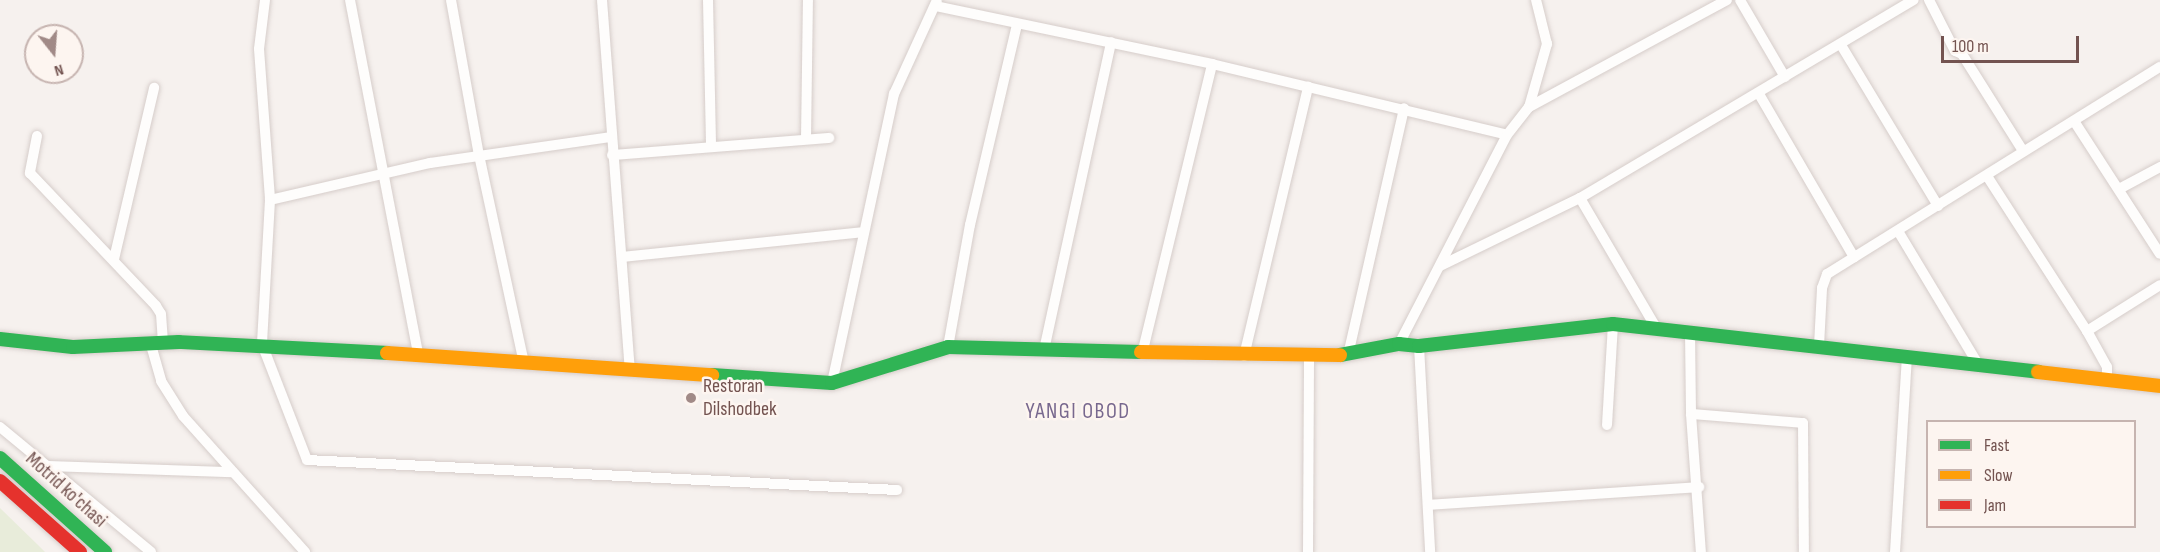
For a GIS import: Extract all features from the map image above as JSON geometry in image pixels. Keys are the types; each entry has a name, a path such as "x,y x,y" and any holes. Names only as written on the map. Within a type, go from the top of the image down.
{"street":[{"path":"265,0 259,49 270,200 262,345 307,460 897,490"},
{"path":"350,0 418,353"},
{"path":"451,0 479,155 524,363"},
{"path":"602,0 610,136 630,370"},
{"path":"708,0 711,145"},
{"path":"806,139 808,0"},
{"path":"1399,344 1508,135 1529,107 1547,45 1536,0"},
{"path":"1529,107 1727,0"},
{"path":"1740,0 1785,77"},
{"path":"1440,266 1580,198 1759,94 1914,0"},
{"path":"1929,0 1955,51 1962,54 2024,151"},
{"path":"832,383 862,232 894,94 936,3 1017,24 1111,42 1404,108 1508,135"},
{"path":"948,347 970,225 1017,24"},
{"path":"1044,350 1111,42"},
{"path":"1841,45 1938,206"},
{"path":"1142,354 1212,64"},
{"path":"1819,346 1823,279 1854,257 2160,68"},
{"path":"1244,356 1308,87"},
{"path":"114,259 154,88"},
{"path":"1759,94 1854,257"},
{"path":"1348,355 1404,108"},
{"path":"2074,121 2160,254"},
{"path":"37,136 30,173 114,259 161,314 157,344 161,381 178,407 232,472 304,552"},
{"path":"270,200 479,155 610,136"},
{"path":"612,155 711,145 829,138"},
{"path":"2120,189 2160,167"},
{"path":"1987,176 2087,331 2107,367 2107,379"},
{"path":"1580,198 1657,328"},
{"path":"1898,231 1978,364"},
{"path":"622,257 862,232"},
{"path":"2087,331 2160,285"},
{"path":"1607,425 1613,324"},
{"path":"0,339 73,347 157,344 262,345 418,353 524,363 832,383 948,347 1142,354 1348,355 1399,344 1419,346 1613,324 2160,386"},
{"path":"1690,332 1690,414 1699,487 1701,552"},
{"path":"1419,346 1430,552"},
{"path":"1308,552 1309,356"},
{"path":"1895,552 1907,356"},
{"path":"1690,414 1803,423 1804,552"},
{"path":"0,427 151,552"},
{"name":"Motrid ko'chasi","path":"0,458 105,552"},
{"path":"48,466 232,472"},
{"name":"Motrid ko'chasi","path":"0,481 80,552"},
{"path":"1428,505 1699,487"}],"green space":[{"path":"0,508 39,546 45,552 0,552"}],"traffic: fast":[{"path":"1340,355 1399,344 1419,346 1613,324 2038,372"},
{"path":"0,339 73,347 179,342 387,353"},
{"path":"712,375 832,383 948,347 1141,352"},
{"path":"0,458 105,552"}],"traffic: slow":[{"path":"1141,352 1340,355"},
{"path":"387,353 712,375"},
{"path":"2038,372 2160,386"}],"traffic: jam":[{"path":"0,481 80,552"}],"place":[{"name":"Restoran Dilshodbek","path":"691,398"}],"district":[{"name":"YANGI OBOD","path":"1078,412"}]}
